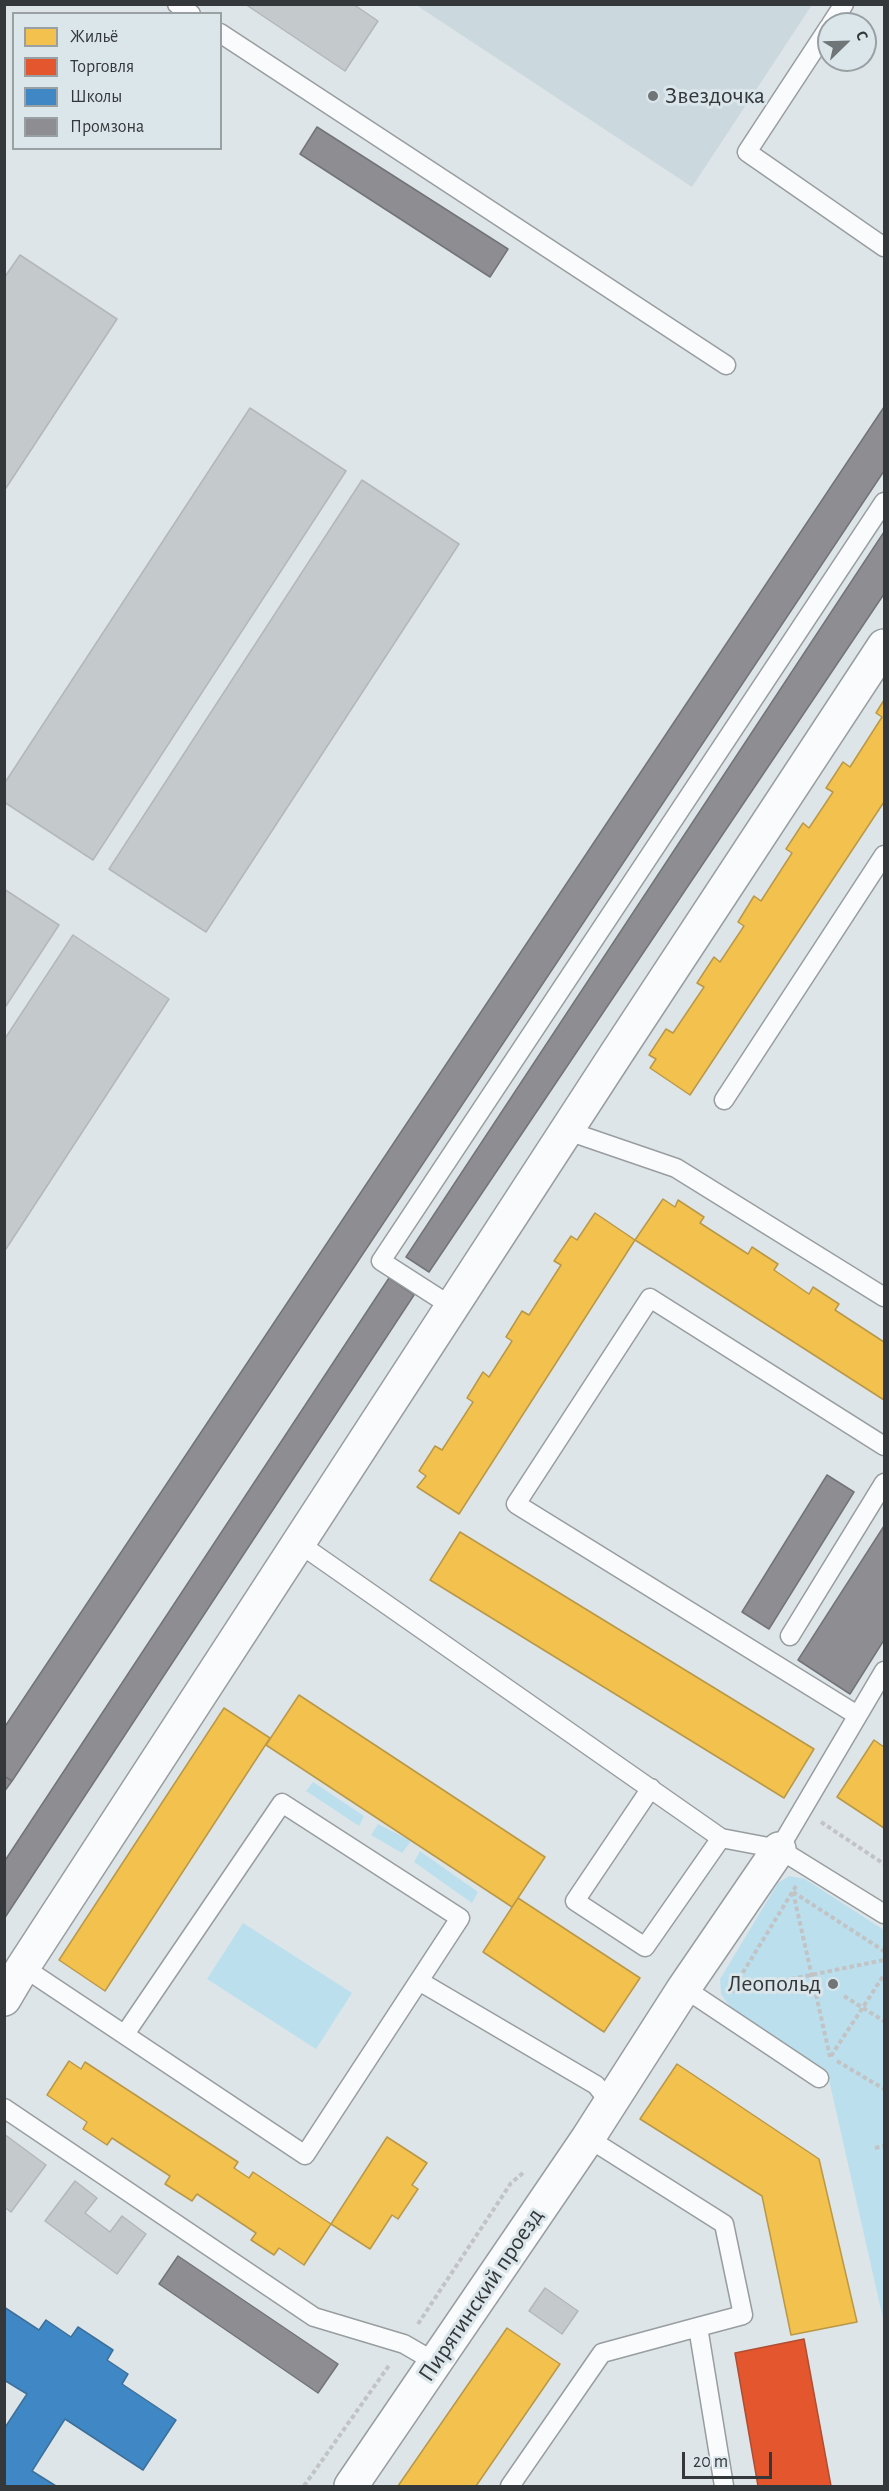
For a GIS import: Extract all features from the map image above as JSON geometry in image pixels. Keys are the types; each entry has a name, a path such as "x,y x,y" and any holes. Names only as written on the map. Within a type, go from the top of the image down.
{"street":[{"path":"4,1999 23,1966 565,1130 885,646"},
{"name":"Пирятинский проезд","path":"351,2487 611,2104 684,1988 779,1849"}],"lane":[{"path":"222,34 726,365"},
{"path":"817,45 747,152 885,247"},
{"path":"452,1306 381,1261 885,502"},
{"path":"724,1100 885,855"},
{"path":"565,1130 676,1168 885,1297"},
{"path":"857,1715 516,1504 650,1298 885,1446"},
{"path":"790,1636 885,1483"},
{"path":"297,1542 721,1838 779,1849 885,1914"},
{"path":"779,1849 857,1715 878,1696 885,1671"},
{"path":"651,1788 575,1901 645,1947 721,1838"},
{"path":"23,1966 305,2155 460,1918 282,1803 125,2034"},
{"path":"419,1981 596,2085 611,2104"},
{"path":"684,1988 819,2078"},
{"path":"4,2108 314,2317 404,2344 435,2362"},
{"path":"510,2487 602,2353 743,2315 724,2224 588,2138"},
{"path":"698,2327 724,2487"}],"path":[{"path":"815,1819 885,1864"},
{"path":"718,2010 808,1866"},
{"path":"792,1892 885,1951"},
{"path":"792,1892 830,2057 885,1975"},
{"path":"731,1992 885,1960"},
{"path":"844,1996 885,2021"},
{"path":"875,2148 885,2146"}],"shaded area":[{"name":"Звездочка","path":"416,5 812,5 692,187"},
{"path":"313,1782 364,1816 359,1826 306,1791"},
{"path":"378,1824 411,1841 402,1853 371,1835"},
{"path":"420,1851 478,1892 472,1903 414,1862"},
{"path":"789,1876 805,1879 884,1930 884,2323 827,2071 731,2008 721,1994 720,1979 778,1883"},
{"path":"243,1923 352,1993 316,2049 207,1979"}],"building: Жильё":[{"path":"884,700 884,802 690,1095 650,1068 656,1059 649,1055 666,1029 673,1033 704,987 697,983 714,957 720,962 744,926 738,922 754,896 761,901 792,853 786,849 803,823 809,828 833,792 826,788 843,762 850,767 882,717 876,713"},
{"path":"663,1199 675,1207 678,1200 704,1217 700,1223 748,1254 752,1247 778,1264 774,1270 809,1294 813,1287 839,1304 835,1310 884,1342 884,1400 635,1240"},
{"path":"595,1213 635,1240 459,1514 417,1487 426,1476 419,1471 435,1446 442,1450 473,1402 467,1398 483,1372 489,1377 512,1341 506,1337 522,1311 529,1315 561,1265 554,1261 571,1236 577,1240"},
{"path":"460,1532 814,1749 784,1798 430,1580"},
{"path":"299,1695 545,1857 512,1907 266,1745"},
{"path":"224,1708 270,1738 105,1991 59,1960"},
{"path":"874,1740 884,1747 884,1828 837,1797"},
{"path":"518,1898 640,1978 604,2032 483,1952"},
{"path":"69,2061 81,2069 85,2062 238,2162 234,2168 249,2178 253,2172 331,2224 304,2265 279,2248 274,2255 251,2240 256,2233 197,2194 192,2201 165,2184 170,2176 112,2138 107,2145 83,2129 87,2122 47,2095"},
{"path":"677,2064 819,2159 857,2322 791,2335 762,2196 640,2119"},
{"path":"387,2137 427,2163 412,2185 418,2189 398,2219 392,2215 370,2249 331,2224"},
{"path":"507,2328 560,2364 476,2486 398,2486"}],"building: Торговля":[{"path":"804,2339 831,2486 758,2486 735,2353"}],"building: Школы":[{"path":"4,2307 39,2330 46,2320 71,2337 78,2327 113,2350 107,2360 128,2374 122,2384 176,2420 143,2470 65,2419 32,2471 56,2486 4,2486 4,2429 27,2394 4,2380"}],"building: Промзона":[{"path":"317,127 508,249 490,277 300,154"},
{"path":"884,407 884,471 12,1781 4,1776 4,1728"},
{"path":"884,532 884,594 429,1272 406,1257"},
{"path":"389,1278 414,1295 4,1919 4,1862"},
{"path":"827,1475 854,1492 769,1629 742,1612"},
{"path":"884,1526 884,1640 850,1694 798,1660"},
{"path":"4,1776 12,1781 4,1792"},
{"path":"178,2256 338,2364 318,2393 159,2284"}],"building: Прочее":[{"path":"245,4 353,4 378,21 345,71"},
{"path":"20,255 117,319 4,491 4,278"},
{"path":"250,408 346,471 93,860 4,802 4,784"},
{"path":"362,480 459,544 206,932 109,869"},
{"path":"4,889 59,925 4,1009"},
{"path":"73,935 169,999 4,1252 4,1040"},
{"path":"4,2134 46,2165 11,2212 4,2207"},
{"path":"75,2181 97,2198 85,2213 110,2232 122,2216 146,2234 117,2274 45,2221"},
{"path":"545,2288 578,2311 562,2334 529,2311"}],"place":[{"name":"Звездочка","path":"653,96"},
{"name":"Леопольд","path":"833,1984"}]}
